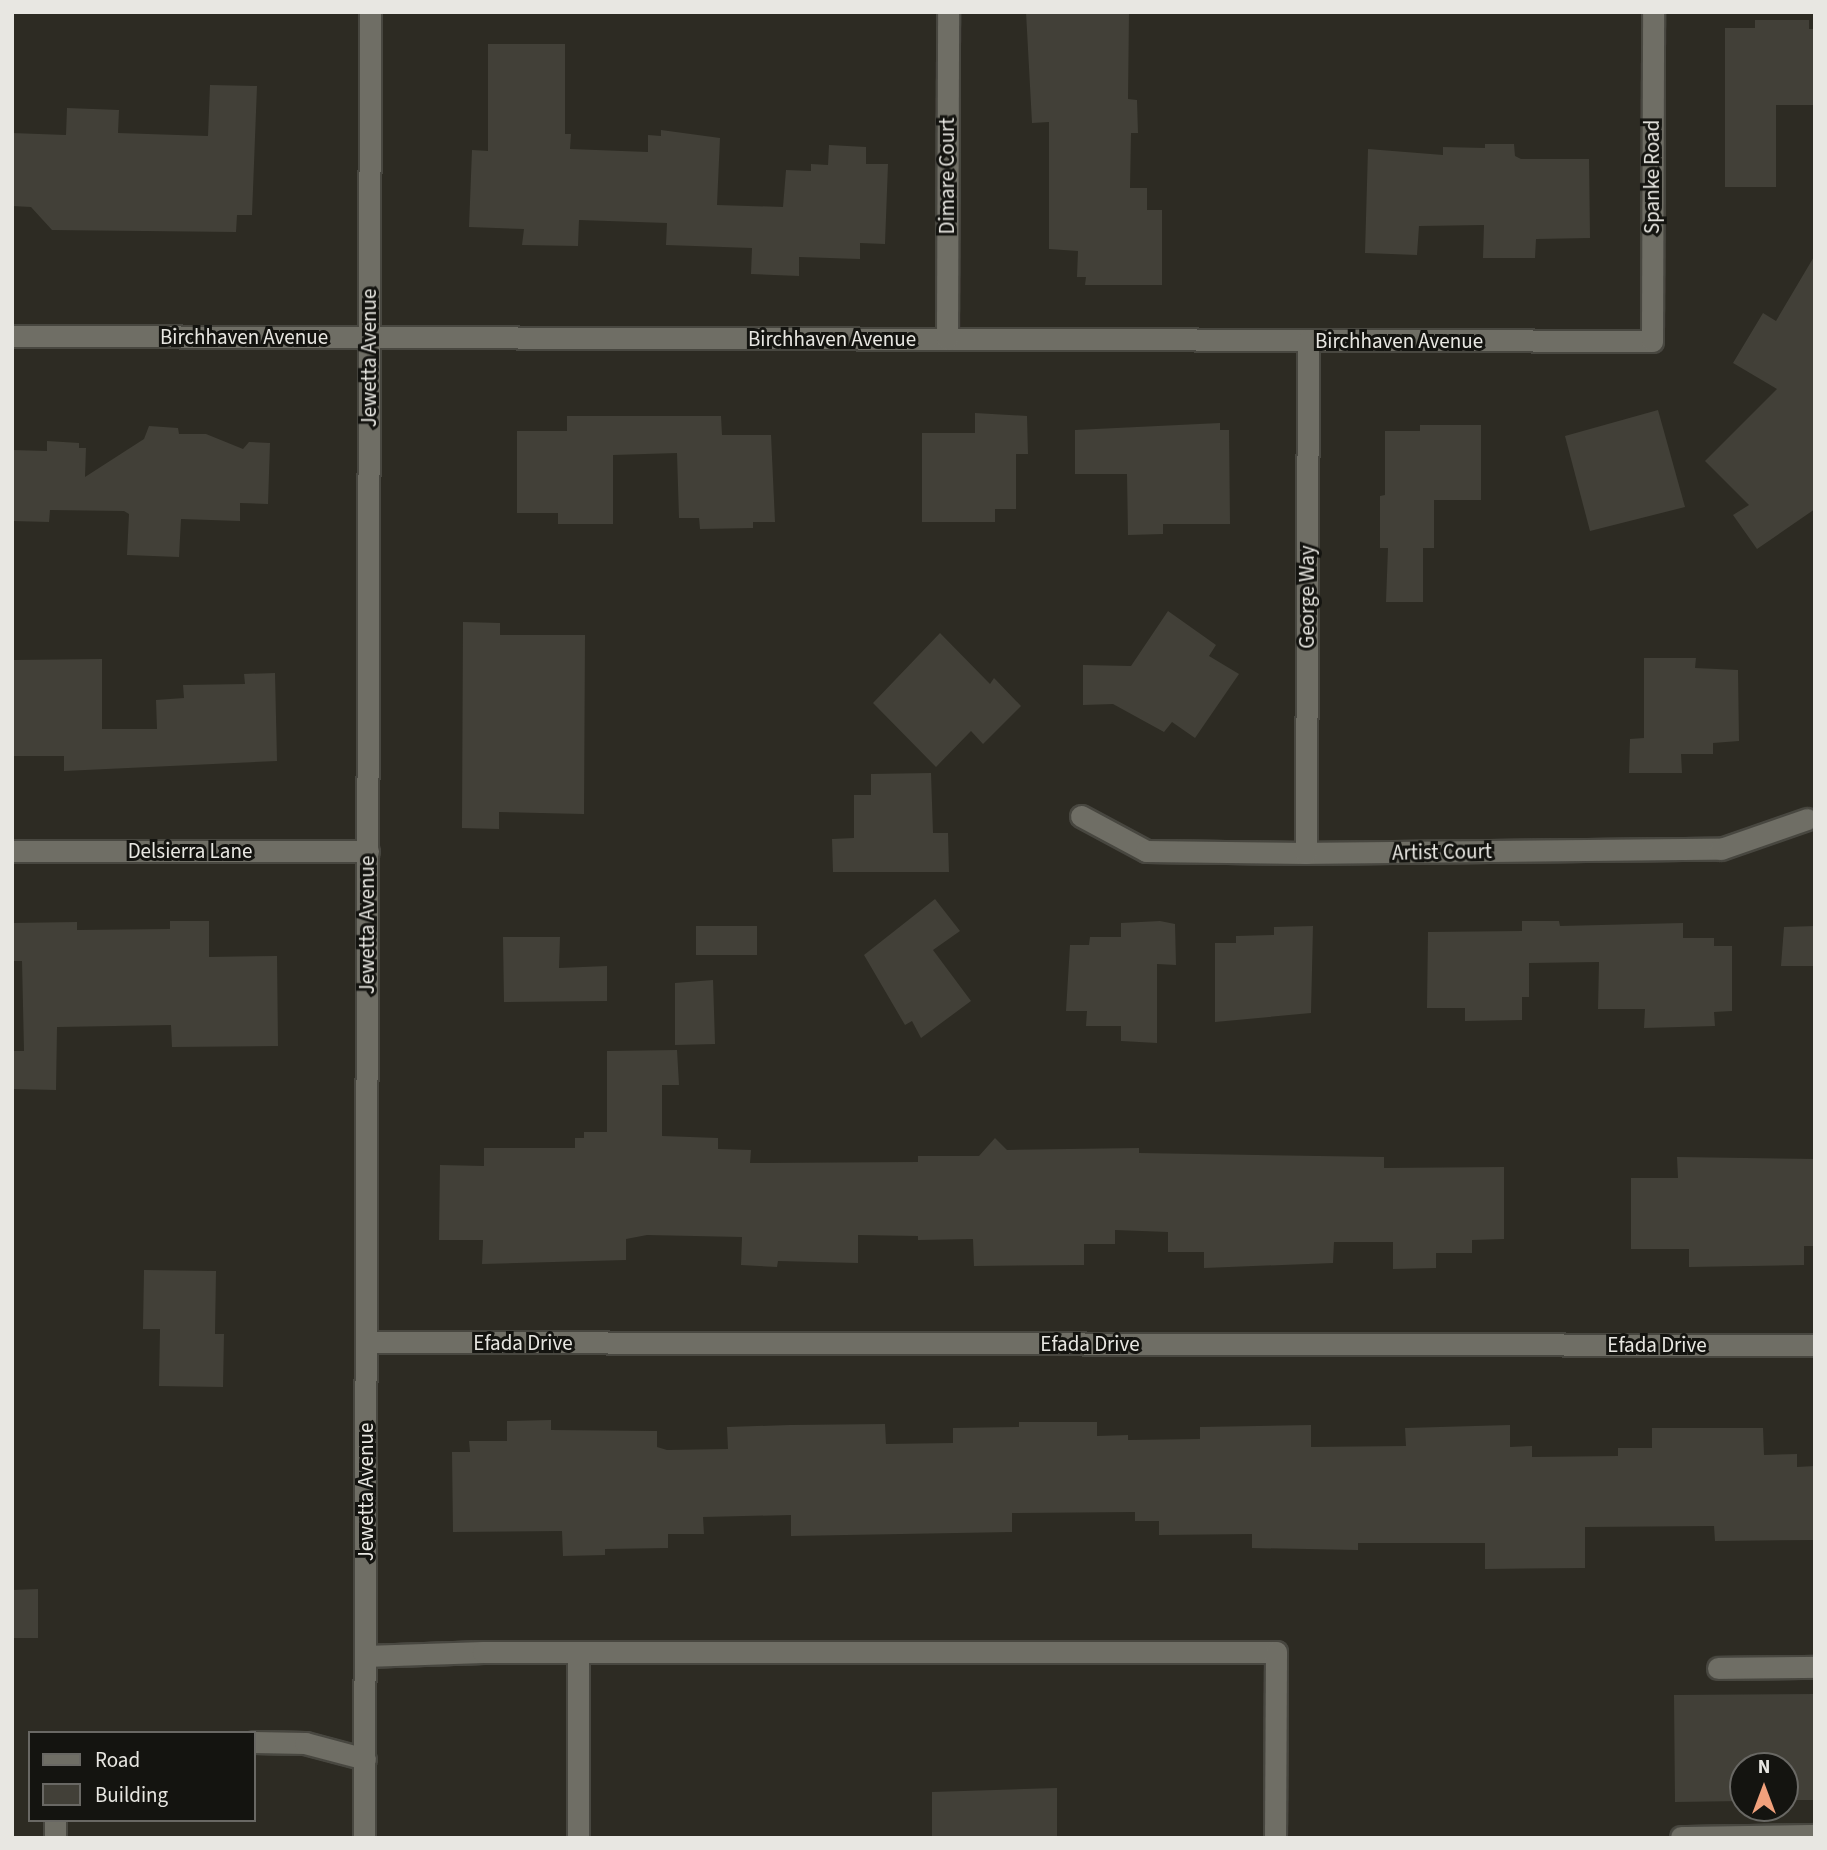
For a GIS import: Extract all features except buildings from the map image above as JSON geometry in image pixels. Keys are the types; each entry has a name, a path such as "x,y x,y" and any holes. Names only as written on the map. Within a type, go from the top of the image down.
{"street":[{"name":"Jewetta Avenue","path":"364,1838 370,12"},
{"name":"Dimare Court","path":"947,339 948,12"},
{"name":"Spanke Road","path":"1652,341 1653,12"},
{"name":"Birchhaven Avenue","path":"12,337 1652,341"},
{"name":"George Way","path":"1306,853 1308,340"},
{"name":"Artist Court","path":"1081,816 1146,851 1306,853 1721,849 1807,819"},
{"name":"Delsierra Lane","path":"12,851 368,851"},
{"name":"Efada Drive","path":"366,1342 1815,1345"},
{"path":"365,1657 578,1652 1276,1652 1275,1838"},
{"path":"578,1652 578,1838"},
{"path":"1718,1668 1815,1667"},
{"path":"256,1742 305,1743 365,1759"},
{"path":"1681,1837 1815,1835"}]}
